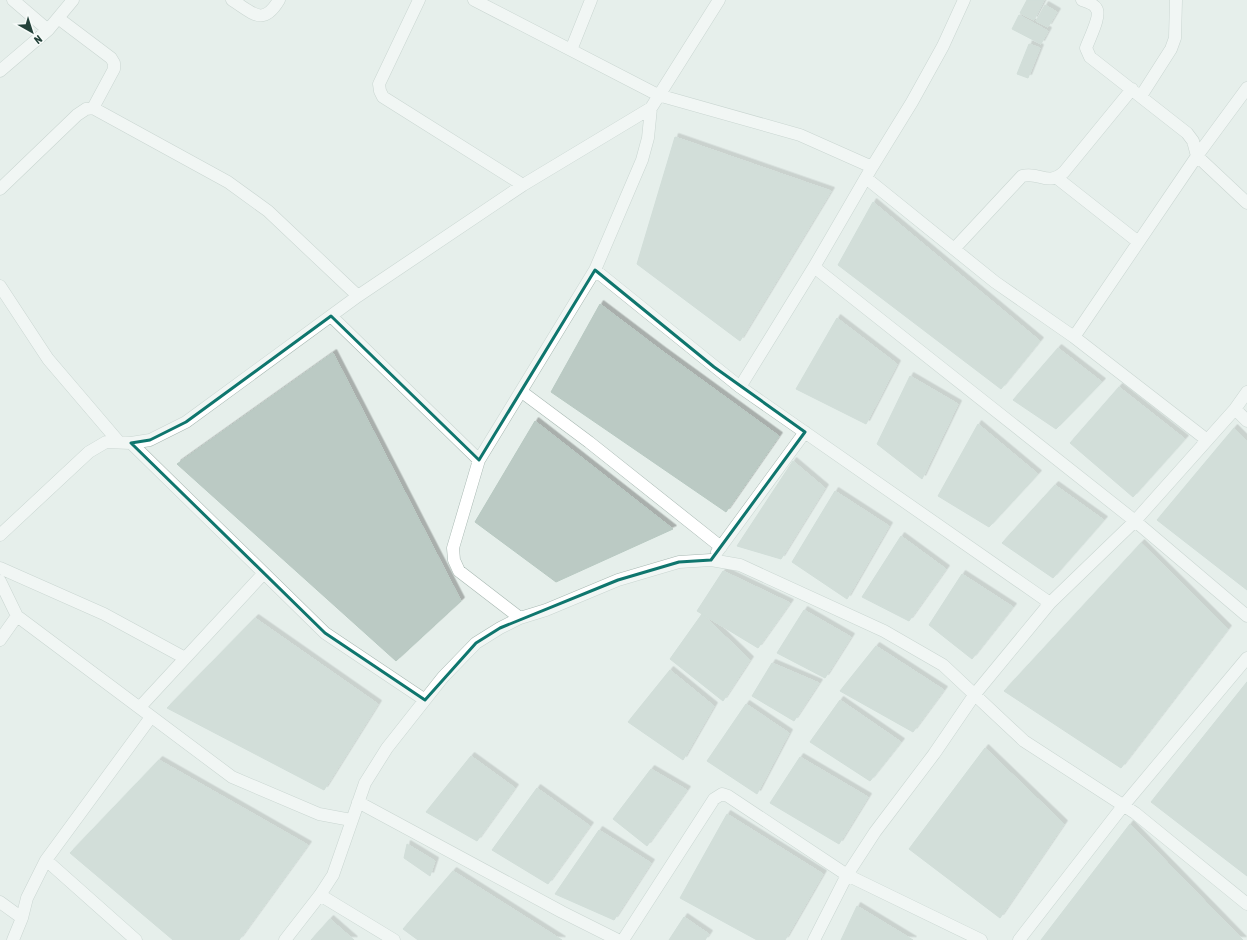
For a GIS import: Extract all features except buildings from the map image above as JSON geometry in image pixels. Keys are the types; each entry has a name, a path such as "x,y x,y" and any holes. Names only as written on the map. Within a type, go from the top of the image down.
{"street":[{"path":"13,0 48,30"},
{"path":"0,72 48,30 73,0"},
{"path":"232,0 254,14 262,17 270,14 280,0"},
{"path":"419,0 379,84 380,91 383,96 523,185"},
{"path":"474,0 658,95 800,135 872,167"},
{"path":"571,50 591,0"},
{"path":"520,618 459,572 454,560 453,548 479,460 522,392 595,270 642,160 648,138 651,108 719,0"},
{"path":"740,387 814,267 912,102 940,52 964,0"},
{"path":"1082,0 1095,6 1099,16 1086,48 1087,52 1187,133 1193,141 1197,156 1247,202"},
{"path":"954,249 1022,176 1030,174 1049,180 1057,178 1064,172 1137,92 1172,49 1175,38 1176,0"},
{"path":"58,18 111,58 114,63 114,69 93,108"},
{"path":"1074,337 1137,241 1247,88"},
{"path":"0,189 77,115 86,109 93,108 228,182 268,211 358,296"},
{"path":"0,535 89,452 106,442 118,441 131,443 150,440 186,422 358,296 523,185 651,108"},
{"path":"866,178 995,282 1074,337 1207,440"},
{"path":"1057,178 1137,241"},
{"path":"814,267 1136,521 1247,616"},
{"path":"595,270 740,387 1050,603"},
{"path":"0,286 48,359 118,441"},
{"path":"331,316 479,460"},
{"path":"522,392 589,442 721,547"},
{"path":"814,940 848,875 875,832 934,754 974,694 1050,603 1136,521 1235,409 1247,392"},
{"path":"1235,409 1247,421"},
{"path":"711,560 805,432"},
{"path":"131,443 263,574 325,633 425,700"},
{"path":"285,940 320,895 333,874 365,783 387,748 443,677 476,643 520,618 546,610 618,580 678,562 711,560 740,565 884,631 943,665 1024,742 1135,813 1247,904"},
{"path":"0,568 104,614 185,658"},
{"path":"140,707 263,574"},
{"path":"0,581 17,616 140,707 151,718 232,777 319,814 351,820"},
{"path":"0,640 17,616"},
{"path":"1019,940 1123,806 1247,658"},
{"path":"13,940 22,918 27,898 46,860 151,718"},
{"path":"623,940 714,799 722,794 728,796 848,875 981,940"},
{"path":"358,802 562,912 618,940"},
{"path":"46,860 136,940"},
{"path":"320,895 394,940"},
{"path":"0,902 22,918"}],"highlighted area":[{"path":"595,270 714,367 805,432 711,560 679,562 618,580 500,628 476,643 425,700 325,633 131,443 150,440 186,422 331,316 479,460"}]}
